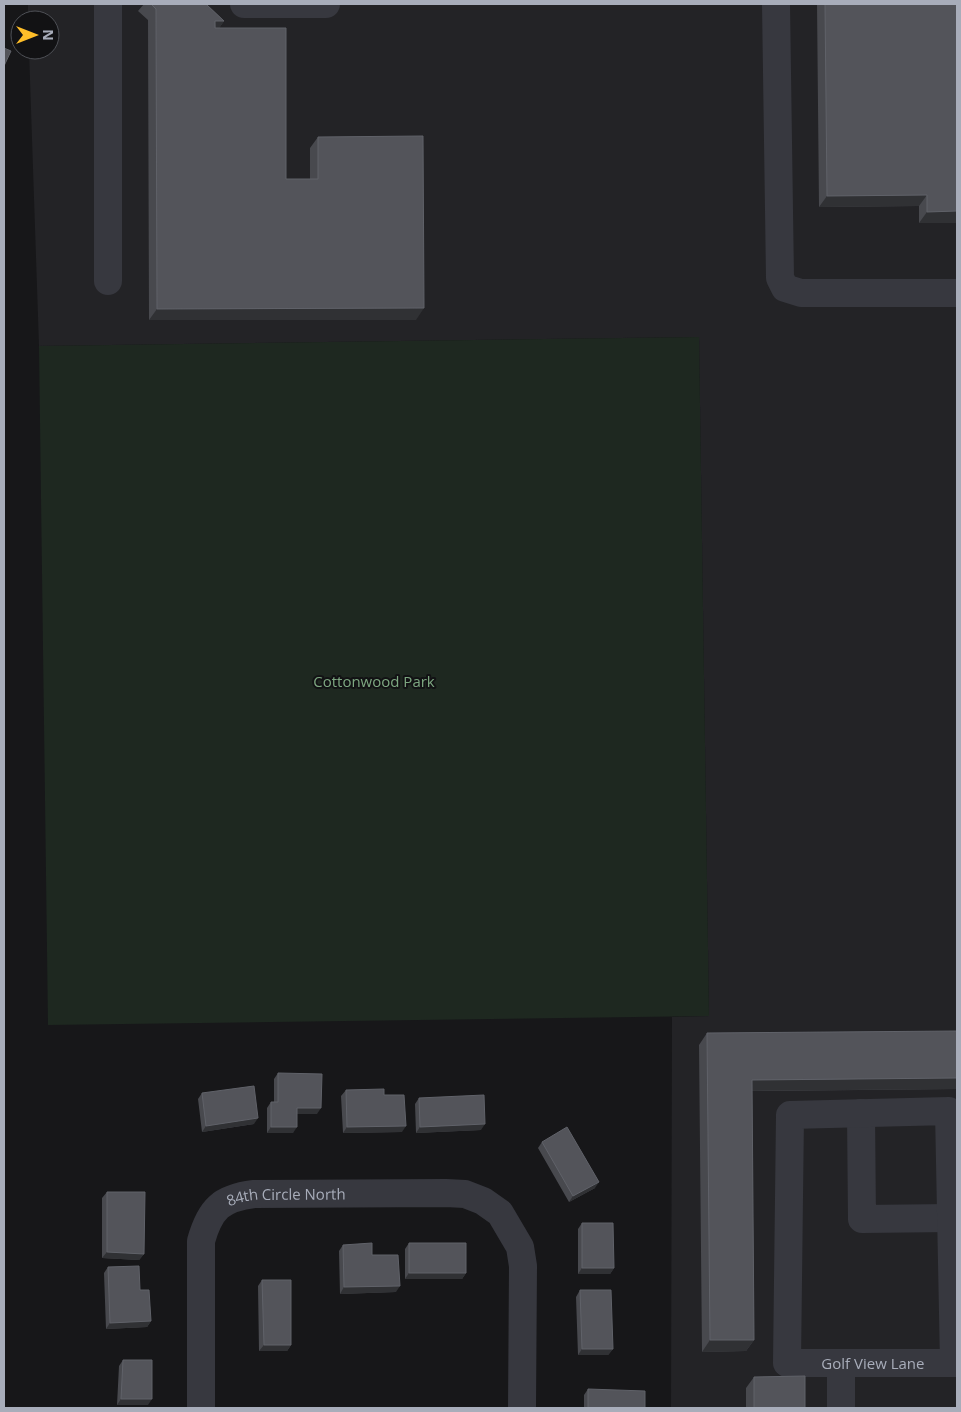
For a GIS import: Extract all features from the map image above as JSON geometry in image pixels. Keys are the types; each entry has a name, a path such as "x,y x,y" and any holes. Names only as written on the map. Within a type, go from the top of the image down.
{"street":[{"path":"108,4 108,281"},
{"path":"244,4 326,4"},
{"path":"776,4 780,278 785,288 800,293 957,293"},
{"path":"951,1218 862,1220 861,1113 949,1110 956,1363"},
{"name":"Golf View Lane","path":"861,1113 790,1115 787,1363 956,1363"},
{"name":"84th Circle North","path":"201,1408 201,1241 207,1222 219,1207 235,1197 254,1194 446,1192 466,1194 483,1201 500,1213 520,1247 523,1266 522,1408"},
{"path":"841,1363 842,1408"}],"shaded area":[{"path":"28,4 957,4 957,1408 671,1408 672,1017 709,1016 699,337 39,346 29,60 60,60 60,10 28,10"}],"green space":[{"name":"Cottonwood Park","path":"699,337 709,1016 48,1025 39,346"}],"building":[{"path":"151,4 206,4 224,21 215,21 215,28 286,28 286,179 318,179 318,137 423,136 424,308 157,309 156,9"},
{"path":"825,4 957,4 957,211 927,212 927,195 827,196"},
{"path":"4,48 10,51 10,53 4,66"},
{"path":"957,1031 957,1078 752,1080 754,1340 710,1340 707,1033"},
{"path":"278,1073 322,1074 321,1108 297,1108 297,1127 271,1127 271,1102 278,1102"},
{"path":"254,1086 258,1118 206,1126 202,1093"},
{"path":"384,1089 384,1095 404,1095 406,1126 347,1127 346,1090"},
{"path":"484,1095 485,1124 420,1127 419,1098"},
{"path":"567,1127 599,1182 573,1196 542,1142"},
{"path":"107,1192 145,1192 144,1254 107,1252"},
{"path":"582,1223 613,1223 614,1268 582,1268"},
{"path":"372,1243 372,1255 398,1255 400,1286 344,1287 343,1245"},
{"path":"409,1243 466,1243 466,1273 409,1273"},
{"path":"139,1266 140,1290 149,1290 151,1321 110,1323 108,1267"},
{"path":"262,1280 291,1280 291,1345 264,1345"},
{"path":"580,1290 611,1290 613,1349 582,1349"},
{"path":"123,1360 152,1360 152,1399 121,1399"},
{"path":"805,1376 805,1408 754,1408 754,1377"},
{"path":"588,1389 645,1391 645,1408 588,1408"}]}
